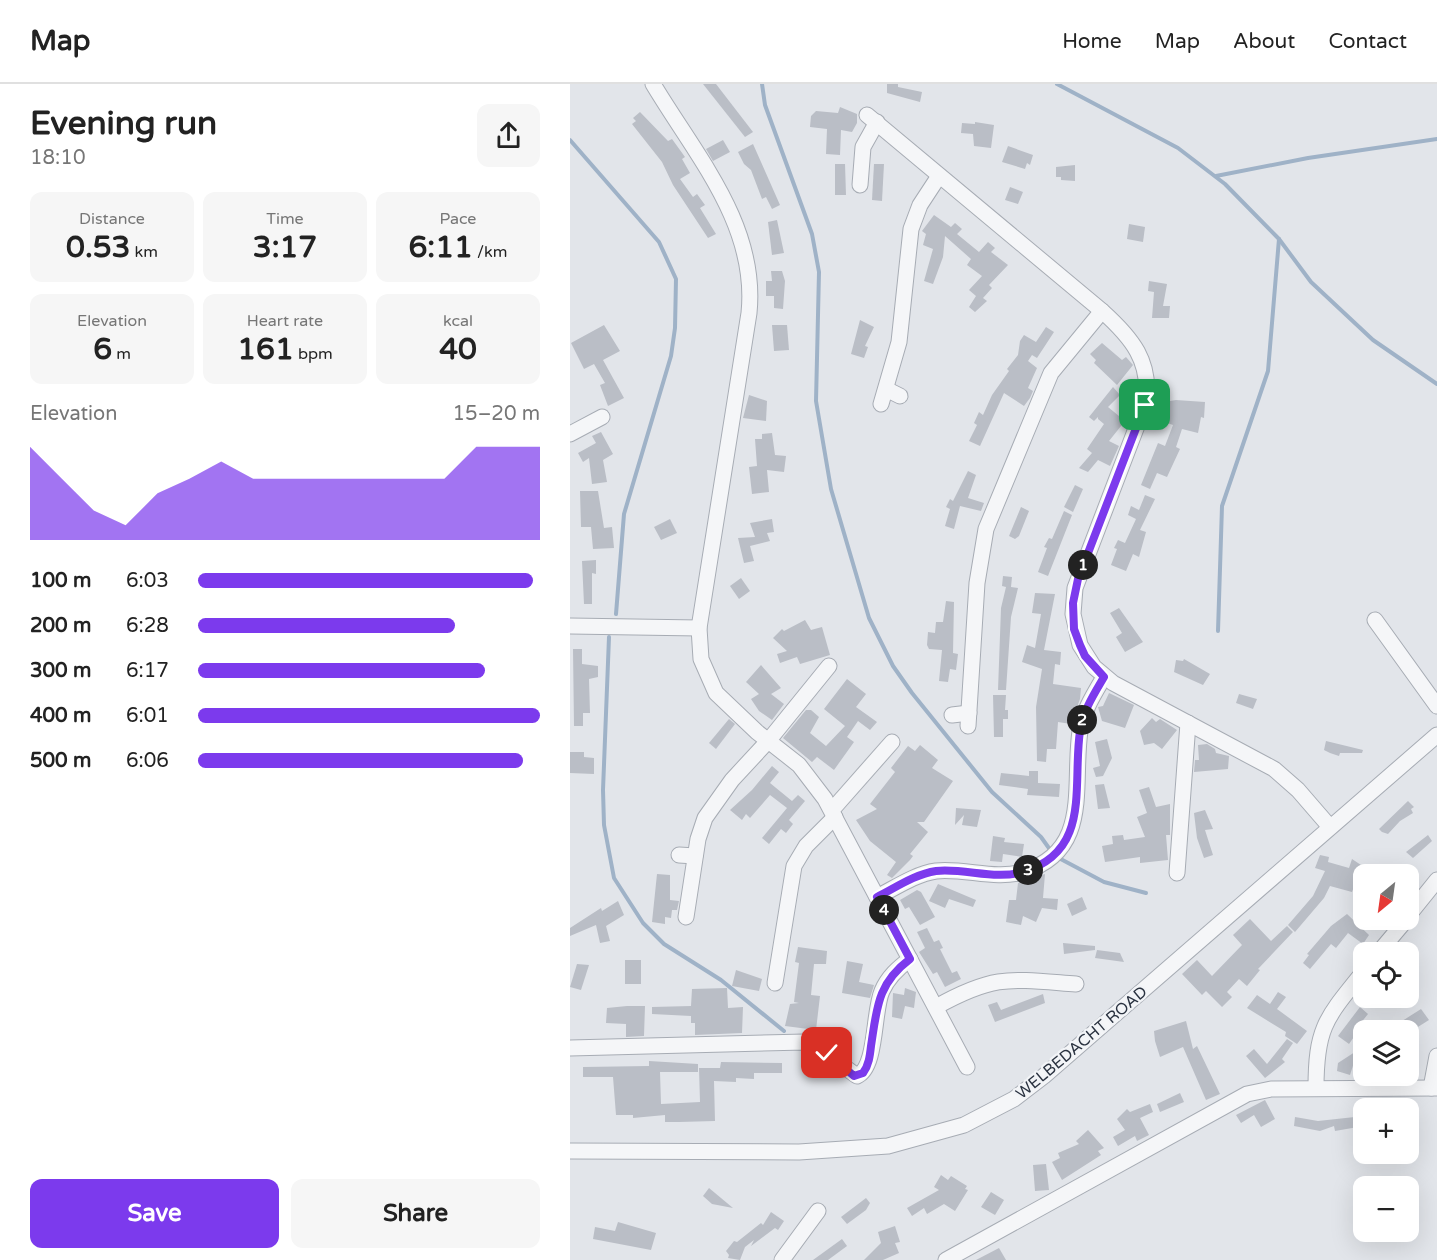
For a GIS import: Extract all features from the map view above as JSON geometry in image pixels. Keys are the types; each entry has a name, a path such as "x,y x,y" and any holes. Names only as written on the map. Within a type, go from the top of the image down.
{"street":[{"path":"653,84 733,214 752,279 749,313 699,628 701,659 716,693 807,773 834,814 967,1066"},
{"path":"860,185 863,147 872,118 1101,311 1138,348 1146,375 1147,394 1139,423 1078,579 1073,603 1074,629 1080,645 1085,656 1104,677 1274,769 1298,790 1330,827"},
{"path":"881,404 893,392 911,229 920,205 939,176"},
{"path":"952,715 969,719 977,583 986,529 1051,373 1101,311"},
{"path":"570,434 602,417"},
{"path":"1374,620 1437,706"},
{"path":"570,626 699,628"},
{"path":"686,917 687,856 710,807 769,740 829,666"},
{"path":"877,897 925,873 944,871 1014,874 1031,869 1055,854 1072,827 1082,723 1088,704 1104,677"},
{"path":"1178,873 1188,723"},
{"name":"WELBEDACHT ROAD","path":"570,1151 856,1150 905,1143 964,1125 1014,1099 1044,1076 1437,735"},
{"path":"775,983 794,866 806,846 892,742"},
{"path":"1419,903 1437,880"},
{"path":"1387,942 1397,930"},
{"path":"570,1048 804,1042 821,1049 857,1076 867,1068 881,992 894,972 910,959"},
{"path":"936,1007 974,987 1001,980 1076,984"},
{"path":"1316,1088 1317,1048 1323,1028 1353,986"},
{"path":"946,1260 1234,1099 1271,1089 1434,1088 1437,1056"},
{"path":"782,1260 818,1211"}],"building":[{"path":"703,84 716,84 753,132 745,137"},
{"path":"887,84 898,84 898,87 922,92 920,102 887,93"},
{"path":"840,107 857,114 857,123 852,132 841,130 840,155 826,154 827,129 810,127 811,116 816,111 838,113"},
{"path":"640,112 668,141 672,139 685,157 682,159 690,173 680,179 693,197 697,194 705,205 700,208 716,234 708,238 673,185 662,162 632,124 636,121 633,118"},
{"path":"975,122 994,125 991,148 974,146 973,134 961,133 962,123 975,124"},
{"path":"723,140 730,152 713,161 706,149"},
{"path":"753,144 780,205 772,209 766,197 762,199 751,170 744,164 738,152"},
{"path":"1008,146 1033,155 1030,165 1027,163 1025,169 1002,162"},
{"path":"835,164 845,164 846,195 835,195"},
{"path":"874,164 884,164 882,201 872,200"},
{"path":"1075,165 1075,181 1061,180 1061,177 1056,177 1056,167"},
{"path":"1010,187 1023,192 1018,204 1005,200"},
{"path":"934,215 951,227 955,223 962,229 957,234 979,252 988,242 995,248 991,252 1008,265 989,285 992,288 983,298 987,301 975,312 969,307 976,296 969,290 982,276 967,265 971,259 945,236 943,257 933,284 924,281 933,249 923,245 926,234 922,231"},
{"path":"777,220 784,253 772,255 768,222"},
{"path":"1129,224 1145,227 1143,242 1127,239"},
{"path":"771,271 782,271 785,281 783,309 774,308 774,296 766,296 766,281 772,281"},
{"path":"1149,281 1167,284 1163,306 1170,306 1169,318 1152,318 1154,292 1148,291"},
{"path":"860,320 874,327 865,346 868,347 864,358 851,354"},
{"path":"604,325 620,351 603,360 624,398 608,406 600,385 605,383 594,364 584,369 571,343"},
{"path":"772,325 787,325 789,350 774,351"},
{"path":"1046,327 1054,332 1037,358 1032,355 1028,361 1037,368 1028,388 1033,391 1030,398 1024,406 1004,393 980,446 969,441 977,425 974,423 979,412 983,415 992,395 1009,371 1007,369 1018,355 1020,341 1024,335 1036,342"},
{"path":"1102,343 1122,360 1126,357 1133,365 1117,385 1094,363 1096,360 1090,354"},
{"path":"1113,387 1120,395 1108,407 1125,421 1109,441 1119,446 1110,466 1098,460 1088,472 1079,468 1092,453 1087,449 1104,424 1098,417 1094,421 1089,417"},
{"path":"749,395 767,401 766,421 743,418"},
{"path":"1176,400 1205,402 1204,418 1201,417 1198,433 1182,429 1176,447 1180,449 1167,477 1157,473 1150,489 1141,485 1158,443 1165,446 1173,425 1153,418 1158,403"},
{"path":"601,432 613,454 603,460 607,482 592,484 589,458 583,462 578,453 596,443 592,436"},
{"path":"772,433 775,455 786,456 784,472 767,470 769,492 752,494 749,467 757,466 755,439 762,439 762,434"},
{"path":"968,471 976,475 968,498 984,503 981,511 960,506 954,529 945,526 950,509 946,507 950,499 953,501"},
{"path":"1075,485 1083,489 1073,512 1064,507"},
{"path":"580,491 598,491 604,528 612,527 614,548 593,549 591,527 581,527"},
{"path":"1145,495 1155,499 1140,530 1146,532 1139,557 1133,554 1126,571 1111,565 1117,549 1114,548 1118,540 1125,543 1136,519 1128,515 1131,506 1139,510"},
{"path":"1021,507 1029,511 1019,536 1015,539 1009,536"},
{"path":"1064,511 1072,515 1048,576 1038,572 1047,548 1044,547 1049,538 1052,539"},
{"path":"670,519 677,533 661,540 654,527"},
{"path":"772,519 774,532 767,533 770,541 750,546 754,561 744,563 738,538 755,537 750,523"},
{"path":"596,560 596,574 592,573 592,604 584,604 582,561"},
{"path":"1003,576 1012,577 1011,587 1018,588 1011,617 1006,690 998,690 1001,608 1006,587 1002,586"},
{"path":"741,578 750,591 739,599 730,586"},
{"path":"1035,593 1055,594 1044,650 1061,652 1060,665 1055,664 1053,684 1081,688 1080,699 1071,724 1058,722 1056,749 1047,749 1046,762 1037,761 1036,707 1042,669 1022,662 1027,645 1035,648 1041,614 1032,613"},
{"path":"946,601 954,602 953,653 958,654 956,670 950,669 948,682 939,681 942,650 929,649 927,645 928,632 935,633 936,622 943,622"},
{"path":"1119,608 1143,642 1125,652 1116,637 1122,633 1110,613"},
{"path":"805,620 811,630 822,627 830,655 800,664 797,657 780,663 777,654 787,651 773,638 782,629 784,631"},
{"path":"573,649 582,649 582,664 598,666 598,677 589,679 590,713 583,713 583,726 574,726"},
{"path":"1184,659 1210,674 1203,685 1174,672 1176,660 1183,661"},
{"path":"761,665 781,688 771,694 784,704 772,720 759,711 751,699 759,694 746,682"},
{"path":"847,679 866,694 856,707 877,722 870,730 858,721 847,737 854,742 834,770 817,757 812,762 783,738 806,710 811,710 819,717 810,733 826,746 845,726 824,709"},
{"path":"1109,693 1134,705 1125,728 1102,721 1098,707 1103,706"},
{"path":"1239,694 1257,699 1253,709 1236,703"},
{"path":"993,695 1006,695 1005,710 1008,710 1008,719 1003,719 1003,737 994,737"},
{"path":"1152,718 1156,722 1160,719 1177,730 1162,749 1154,743 1144,745 1140,731"},
{"path":"729,719 735,724 716,749 709,743"},
{"path":"1107,739 1112,758 1103,776 1096,777 1093,768 1100,766 1095,742"},
{"path":"1326,741 1363,750 1362,753 1340,753 1339,756 1324,750"},
{"path":"1207,744 1215,749 1216,753 1229,756 1228,769 1194,772 1195,760 1199,760 1198,745"},
{"path":"920,745 938,760 932,768 953,781 924,822 917,822 928,832 910,854 913,856 910,860 892,878 887,875 896,862 870,841 856,820 877,809 870,804 895,772 891,768 908,746 915,751"},
{"path":"570,752 584,752 584,757 594,758 594,774 570,773"},
{"path":"772,766 779,772 770,783 792,801 798,795 805,801 789,820 793,824 786,833 781,829 769,844 762,838 787,808 770,795 750,818 746,814 742,820 730,810 752,790"},
{"path":"1029,771 1038,771 1038,783 1060,784 1059,797 1027,795 1028,789 999,785 1001,773 1029,776"},
{"path":"1104,784 1110,808 1098,809 1095,785"},
{"path":"1149,787 1156,807 1170,804 1170,835 1166,835 1168,860 1140,863 1140,857 1105,862 1102,846 1113,844 1112,836 1123,835 1124,840 1145,837 1137,817 1147,813 1139,790"},
{"path":"1408,801 1414,807 1411,809 1413,813 1400,821 1388,834 1382,832 1379,829"},
{"path":"956,808 981,810 977,827 962,825 964,815 955,825"},
{"path":"1205,810 1213,829 1205,830 1213,855 1204,858 1197,838 1194,813"},
{"path":"1428,835 1432,841 1413,858 1406,852"},
{"path":"993,836 1005,838 1004,842 1024,844 1022,857 1003,854 1002,862 990,861"},
{"path":"1320,855 1329,857 1328,862 1349,868 1352,859 1360,864 1353,864 1352,892 1330,886 1324,898 1295,932 1288,925 1313,896 1325,871 1315,868"},
{"path":"657,874 670,875 670,900 679,901 677,910 672,910 671,918 665,917 665,924 652,922"},
{"path":"1045,874 1043,898 1058,899 1057,910 1042,908 1036,922 1023,916 1021,925 1006,922 1009,900 1016,900 1018,883"},
{"path":"938,884 976,900 973,907 949,899 945,908 929,901"},
{"path":"917,890 921,892 935,917 920,925 909,907 905,909 900,900"},
{"path":"1082,897 1087,909 1072,916 1067,904"},
{"path":"618,901 624,915 606,926 610,941 600,943 596,925 570,936 570,928 601,908 602,911"},
{"path":"1347,914 1353,920 1353,930 1364,930 1369,935 1364,942 1360,942 1348,933 1336,948 1331,944 1310,969 1303,963 1309,955 1307,954 1331,926"},
{"path":"1250,919 1271,941 1287,926 1293,932 1258,969 1260,970 1247,986 1239,979 1227,992 1232,997 1222,1007 1206,991 1202,995 1182,974 1197,960 1212,976 1242,945 1233,935"},
{"path":"927,928 934,942 939,940 943,948 940,949 952,973 957,971 961,979 945,987 937,972 933,974 919,952 925,948 917,932"},
{"path":"1063,943 1095,946 1095,950 1064,954"},
{"path":"798,947 827,951 826,964 814,964 811,995 820,996 816,1030 785,1026 790,1004 799,1003 794,1002 799,963 795,962"},
{"path":"1097,950 1120,953 1124,962 1095,958"},
{"path":"625,960 641,960 641,984 625,984"},
{"path":"847,961 863,964 859,982 874,985 870,998 842,993"},
{"path":"577,964 589,965 581,990 570,987"},
{"path":"736,970 762,979 759,991 732,986"},
{"path":"727,988 728,1008 743,1007 742,1033 695,1035 695,1023 691,1023 691,1016 652,1014 652,1007 691,1006 692,989"},
{"path":"905,988 916,992 914,1008 905,1006 902,1019 892,1017 893,993 904,995"},
{"path":"1278,992 1286,997 1277,1009 1307,1031 1297,1044 1285,1036 1286,1032 1247,1008 1257,995 1270,1004"},
{"path":"1043,994 1045,1003 995,1022 988,1005 997,1002 1001,1010"},
{"path":"645,1006 644,1036 626,1037 626,1024 606,1023 607,1008"},
{"path":"1359,1008 1368,1014 1363,1020 1353,1020 1353,1038 1349,1044 1338,1036"},
{"path":"1421,1009 1429,1020 1419,1026 1419,1020 1404,1020"},
{"path":"1186,1021 1193,1049 1197,1046 1220,1094 1206,1100 1183,1047 1160,1057 1155,1041 1154,1031"},
{"path":"1287,1039 1293,1043 1282,1059 1285,1062 1265,1078 1246,1056 1254,1049 1267,1064"},
{"path":"1353,1053 1350,1075 1337,1071 1338,1063"},
{"path":"649,1061 698,1064 698,1072 660,1072 661,1104 700,1102 699,1068 720,1068 721,1062 782,1063 782,1073 754,1073 754,1079 736,1078 736,1082 714,1081 715,1121 679,1122 665,1122 665,1115 633,1118 633,1115 616,1115 613,1077 583,1077 583,1067 649,1066"},
{"path":"1180,1093 1184,1102 1160,1112 1157,1104"},
{"path":"1265,1100 1275,1119 1261,1127 1254,1115 1241,1123 1236,1115"},
{"path":"1150,1104 1153,1112 1140,1118 1149,1135 1137,1141 1135,1136 1118,1146 1113,1137 1125,1130 1117,1119 1127,1109 1130,1112"},
{"path":"1295,1117 1318,1121 1353,1117 1353,1128 1335,1131 1334,1126 1320,1131 1294,1126"},
{"path":"1088,1130 1104,1148 1098,1151 1101,1155 1062,1180 1052,1162 1060,1158 1058,1153 1079,1144 1076,1141"},
{"path":"1046,1164 1049,1190 1035,1191 1033,1165"},
{"path":"941,1175 948,1180 951,1176 967,1186 965,1189 968,1190 955,1211 944,1204 927,1214 924,1208 912,1216 907,1208 939,1190 934,1187"},
{"path":"709,1188 733,1208 712,1204 703,1196"},
{"path":"991,1192 1004,1200 995,1215 981,1207"},
{"path":"866,1198 870,1203 866,1210 847,1224 841,1217"},
{"path":"771,1212 784,1221 778,1230 775,1228 751,1246 754,1240 745,1247 740,1260 728,1258 726,1251 734,1241 737,1242 761,1223 763,1225"},
{"path":"618,1222 656,1233 651,1250 593,1239 595,1227 615,1231"},
{"path":"895,1226 900,1242 895,1243 899,1253 883,1260 864,1260 881,1243 878,1232"},
{"path":"842,1239 847,1246 828,1260 813,1260"},
{"path":"999,1248 1006,1260 976,1260"}],"waterway":[{"path":"762,84 765,105 812,234 819,272 816,401 831,489 869,618 893,666 912,693 992,792 1041,837 1051,851"},
{"path":"1057,84 1178,148 1225,184 1279,239 1311,282 1373,340 1437,384"},
{"path":"1216,176 1308,158 1437,139"},
{"path":"570,140 659,242 676,279 675,328 671,356 624,514 616,614"},
{"path":"1218,631 1222,506 1268,371 1279,239"},
{"path":"609,637 603,790 604,825 614,878 643,923 664,944 721,980 784,1031"},
{"path":"1055,856 1104,882 1146,893"}],"route":[{"path":"827,1053 854,1076 863,1073 867,1068 881,992 894,972 910,959 877,897 925,873 934,871 1000,875 1031,869 1055,854 1071,833 1076,799 1080,731 1088,704 1104,677 1085,656 1074,629 1075,588 1145,405"}]}
